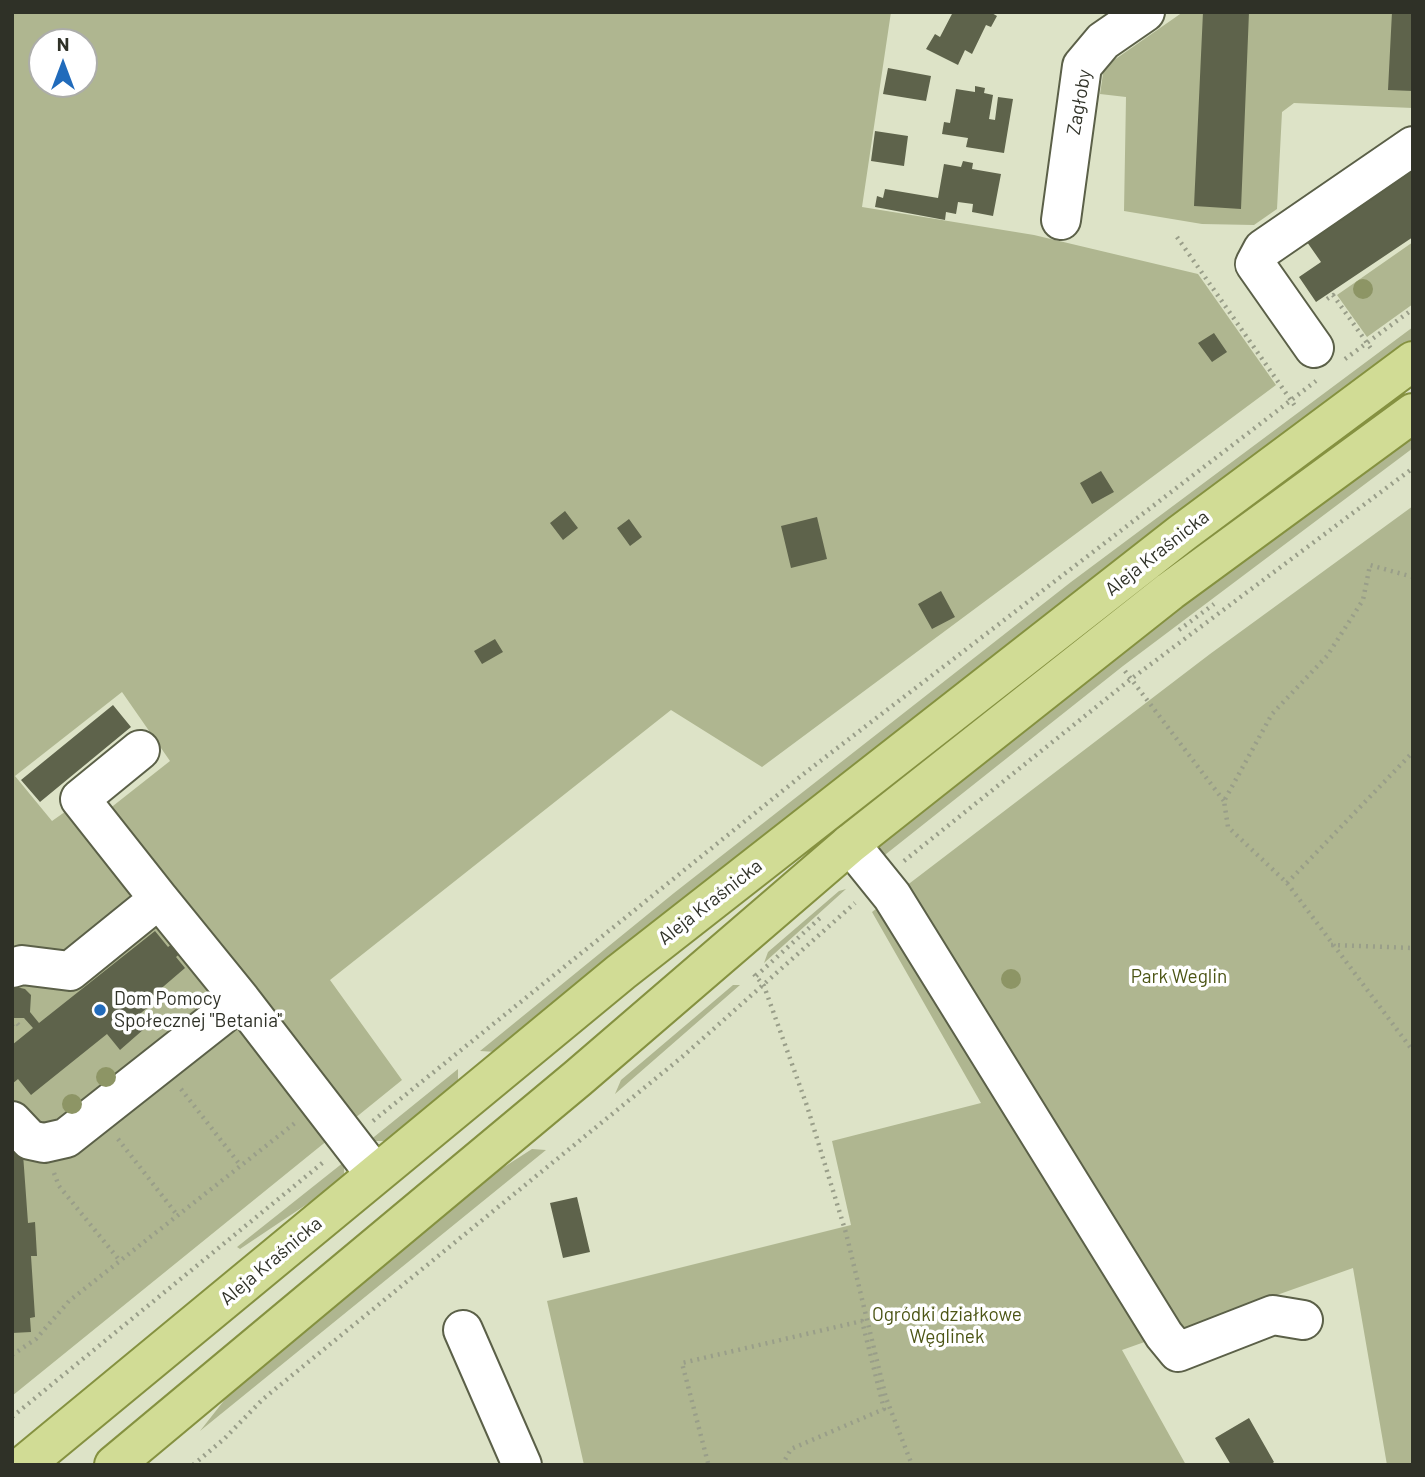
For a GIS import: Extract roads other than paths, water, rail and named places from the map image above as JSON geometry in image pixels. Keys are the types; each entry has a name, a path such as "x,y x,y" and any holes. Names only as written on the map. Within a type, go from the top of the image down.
{"main road":[{"name":"Aleja Kraśnicka","path":"24,1465 621,972 1182,533 1413,361"},
{"name":"Aleja Kraśnicka","path":"114,1465 578,1078 850,844 1170,590 1413,414"}],"street":[{"name":"Zagłoby","path":"1061,220 1082,65 1103,41 1145,12"},
{"path":"1324,363 1255,264 1263,249 1413,146"},
{"path":"140,750 79,799 241,1000 375,1174"},
{"path":"850,844 892,896 1164,1335 1178,1352 1273,1315 1303,1320"},
{"path":"12,968 23,965 70,971 159,899"},
{"path":"12,1121 30,1140 44,1143 66,1138 241,1000"},
{"path":"463,1330 522,1465"}],"place":[{"name":"Dom Pomocy Społecznej \"Betania\"","path":"100,1010"}],"park label":[{"name":"Park Weglin","path":"1179,977"},
{"name":"Ogródki działkowe Węglinek","path":"947,1326"}]}
